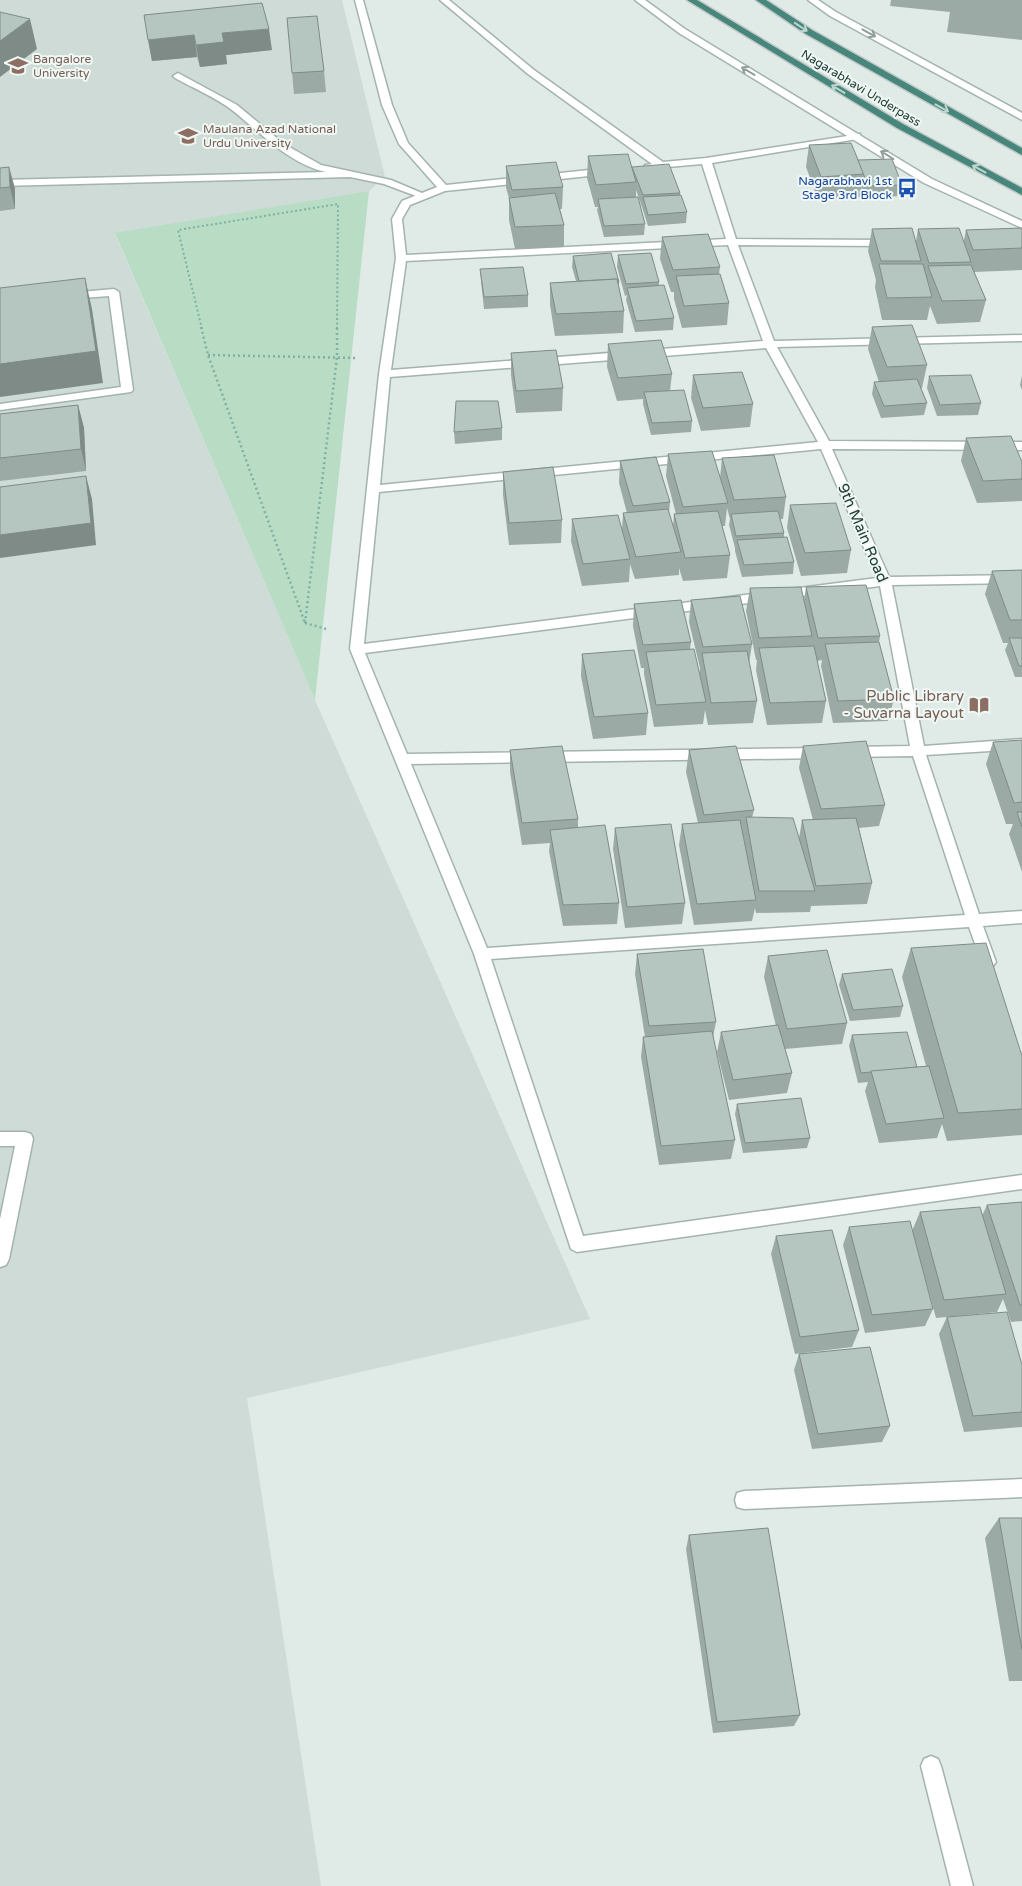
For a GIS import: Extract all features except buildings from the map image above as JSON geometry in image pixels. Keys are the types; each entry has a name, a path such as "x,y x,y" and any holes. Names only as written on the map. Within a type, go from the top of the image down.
{"highway":[{"name":"Nagarabhavi Underpass","path":"690,0 900,126 1022,192"},
{"name":"Nagarabhavi Underpass","path":"760,0 809,32 1022,152"}],"street":[{"path":"359,0 387,105 404,144 443,188"},
{"path":"444,0 532,72 662,166"},
{"path":"639,0 682,31 928,181 1022,225"},
{"path":"812,0 833,14 1022,117"},
{"path":"178,76 234,107 262,132 299,157 318,167 387,182 424,196"},
{"path":"857,136 706,161 443,188 406,203 397,219 401,258 385,374 357,644 401,759 482,954 577,1244 1022,1182"},
{"name":"9th Main Road","path":"706,161 732,242 770,344 825,445 886,581 918,751 992,973"},
{"path":"0,183 351,174"},
{"path":"401,258 732,242 900,244"},
{"path":"0,407 128,390 114,292 57,298"},
{"path":"385,374 770,344 1022,338"},
{"path":"373,489 825,445 1022,446"},
{"path":"357,644 886,581 1022,579"},
{"path":"401,759 918,751 1022,744"},
{"path":"482,954 1022,917"},
{"path":"0,1139 25,1139 0,1258"},
{"path":"744,1500 1022,1488"},
{"path":"932,1766 962,1886"}],"path":[{"path":"305,624 337,357 338,204 178,230 208,356 305,624 357,644"},
{"path":"208,356 387,358"}],"shaded area":[{"path":"0,0 342,0 385,177 369,191 115,234 315,700 590,1319 247,1398 321,1886 0,1886"}],"green space":[{"path":"369,191 315,700 115,233"}],"place":[{"name":"Bangalore University","path":"18,66"},
{"name":"Maulana Azad National Urdu University","path":"188,136"},
{"name":"Nagarabhavi 1st Stage 3rd Block","path":"907,188"},
{"name":"Public Library - Suvarna Layout","path":"979,705"}]}
